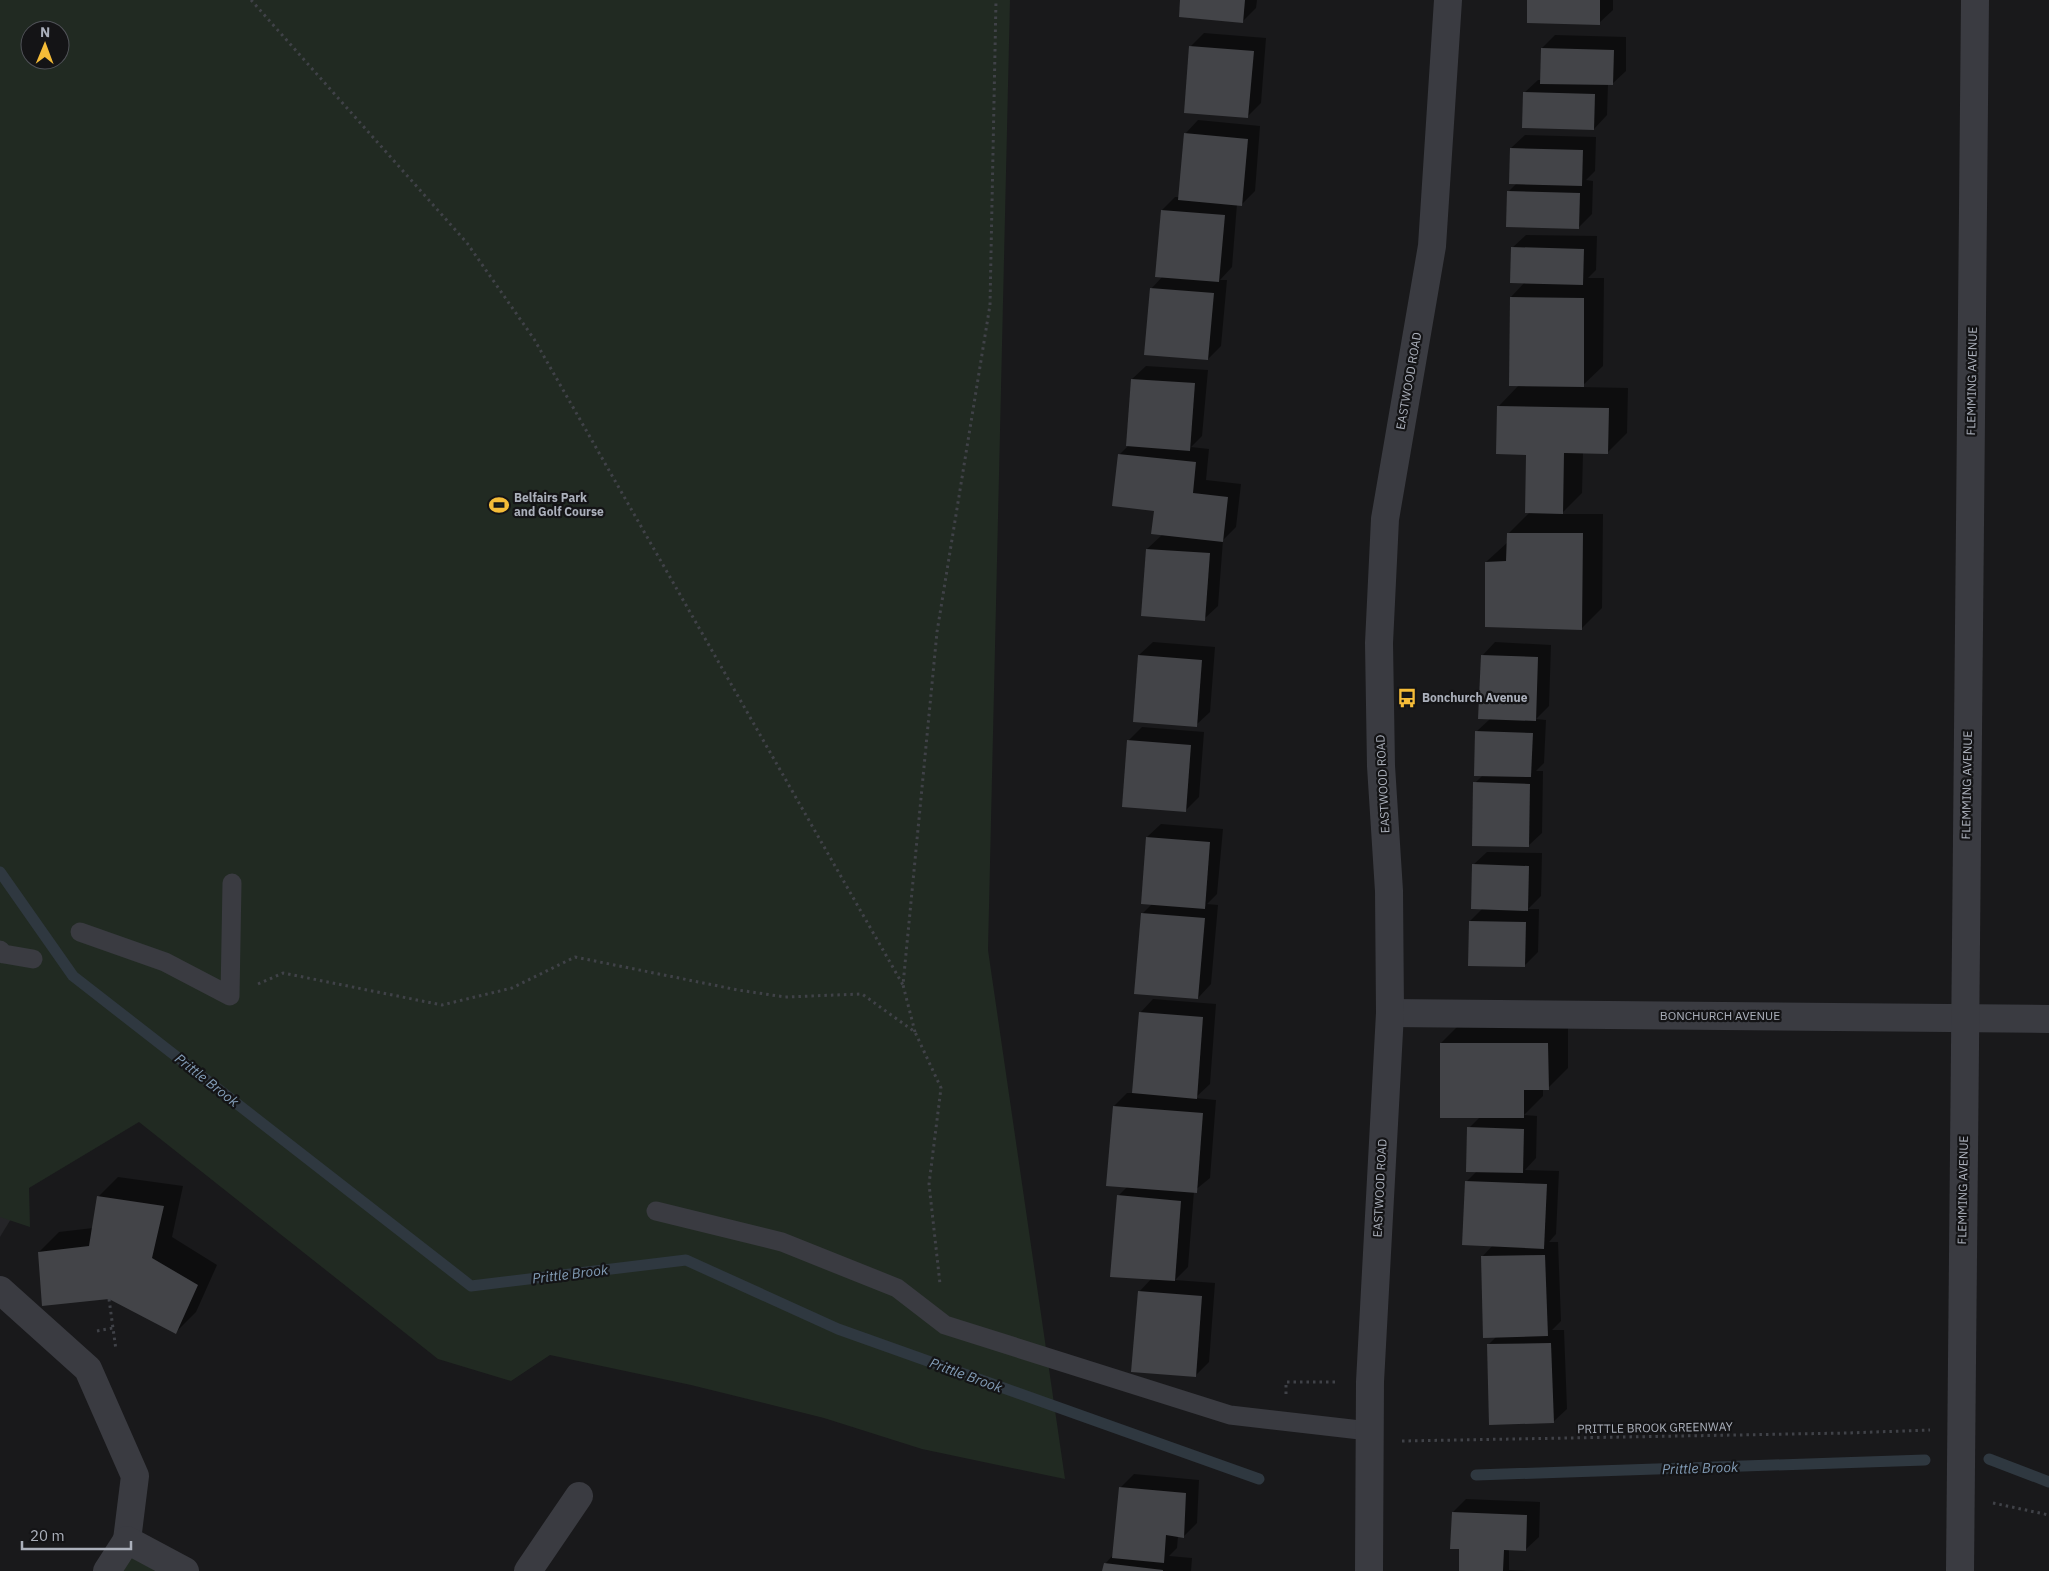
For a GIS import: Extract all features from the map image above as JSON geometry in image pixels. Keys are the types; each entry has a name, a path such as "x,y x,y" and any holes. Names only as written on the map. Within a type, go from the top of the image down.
{"street":[{"name":"EASTWOOD ROAD","path":"1369,1571 1370,1382 1390,1013 1390,891 1382,766 1379,642 1385,519 1432,246 1448,0"},
{"name":"FLEMMING AVENUE","path":"1960,1571 1976,0"},
{"name":"BONCHURCH AVENUE","path":"1390,1013 2049,1019"},
{"path":"0,1290 88,1369 135,1476 127,1540 107,1571"},
{"path":"528,1571 579,1496"},
{"path":"127,1540 185,1571"}],"lane":[{"path":"80,932 165,962 230,996 232,883"},
{"path":"0,950 4,954 33,959"},
{"path":"656,1211 782,1242 897,1288 945,1325 1230,1415 1370,1431"}],"path":[{"path":"250,0 467,243 534,339 903,986 915,1032 941,1088 929,1184 945,1325"},
{"path":"903,986 937,632 990,305 996,0"},
{"path":"230,996 283,974 442,1005 512,988 575,957 738,990 785,997 862,994 915,1032"},
{"path":"1285,1422 1286,1382 1370,1382"},
{"name":"PRITTLE BROOK GREENWAY","path":"1401,1432 1400,1441 1837,1434 1936,1429 1936,1453 1961,1454"},
{"path":"1992,1503 2049,1516"}],"shaded area":[{"name":"Belfairs Park and Golf Course","path":"0,0 1010,0 988,950 1065,1479 922,1449 824,1418 691,1385 550,1355 511,1381 438,1359 139,1122 29,1188 30,1227 0,1217"},
{"path":"0,1204 17,1209 0,1237"},
{"path":"131,1557 159,1571 123,1571"}],"building":[{"path":"1180,0 1245,0 1243,23 1179,17"},
{"path":"1527,0 1600,0 1600,25 1527,23"},
{"path":"1189,46 1254,51 1248,118 1184,113"},
{"path":"1541,48 1614,50 1613,85 1540,84"},
{"path":"1523,92 1595,94 1594,130 1522,128"},
{"path":"1184,133 1248,139 1242,206 1178,200"},
{"path":"1510,148 1583,150 1582,186 1509,184"},
{"path":"1507,191 1580,193 1579,229 1506,227"},
{"path":"1161,210 1225,215 1219,282 1155,277"},
{"path":"1511,247 1584,249 1583,285 1510,283"},
{"path":"1150,288 1214,293 1208,360 1144,355"},
{"path":"1510,297 1584,298 1584,387 1509,386"},
{"path":"1131,379 1195,383 1190,451 1126,446"},
{"path":"1497,406 1609,408 1608,454 1564,453 1563,514 1525,513 1526,455 1496,454"},
{"path":"1118,454 1196,462 1193,493 1228,497 1223,542 1151,534 1154,511 1112,506"},
{"path":"1507,533 1583,533 1582,630 1485,627 1485,562 1506,561"},
{"path":"1146,549 1210,553 1205,621 1141,616"},
{"path":"1138,655 1202,660 1197,727 1133,722"},
{"path":"1481,655 1538,657 1536,721 1478,719"},
{"path":"1475,731 1533,733 1531,777 1474,776"},
{"path":"1127,740 1191,745 1186,812 1122,807"},
{"path":"1473,782 1530,784 1529,847 1472,846"},
{"path":"1146,837 1210,842 1205,909 1141,904"},
{"path":"1472,864 1529,866 1528,911 1471,909"},
{"path":"1141,913 1205,918 1198,999 1134,994"},
{"path":"1469,921 1526,922 1525,967 1468,966"},
{"path":"1139,1012 1203,1017 1197,1099 1132,1093"},
{"path":"1440,1043 1548,1043 1549,1090 1524,1090 1524,1118 1440,1118"},
{"path":"1113,1106 1203,1113 1197,1193 1106,1186"},
{"path":"1467,1127 1524,1129 1523,1173 1466,1172"},
{"path":"1465,1181 1547,1184 1544,1249 1462,1245"},
{"path":"1117,1195 1181,1201 1175,1281 1110,1277"},
{"path":"97,1196 164,1206 152,1258 198,1285 176,1334 109,1299 42,1306 38,1252 89,1246"},
{"path":"1545,1255 1548,1336 1483,1338 1481,1256"},
{"path":"1138,1291 1202,1296 1196,1377 1131,1372"},
{"path":"1551,1343 1554,1423 1489,1425 1487,1344"},
{"path":"1119,1487 1186,1493 1184,1538 1166,1535 1164,1563 1112,1558"},
{"path":"1452,1512 1527,1515 1526,1551 1504,1550 1503,1571 1459,1571 1459,1549 1450,1549"},
{"path":"1104,1563 1163,1570 1163,1571 1102,1571"}],"waterway":[{"name":"Prittle Brook","path":"0,872 73,976 471,1286 686,1260 838,1329 1259,1479"},
{"name":"Prittle Brook","path":"1989,1459 2049,1482"},
{"name":"Prittle Brook","path":"1476,1475 1925,1460"}],"place":[{"name":"Belfairs Park and Golf Course","path":"499,505"},
{"name":"Bonchurch Avenue","path":"1407,698"}]}
